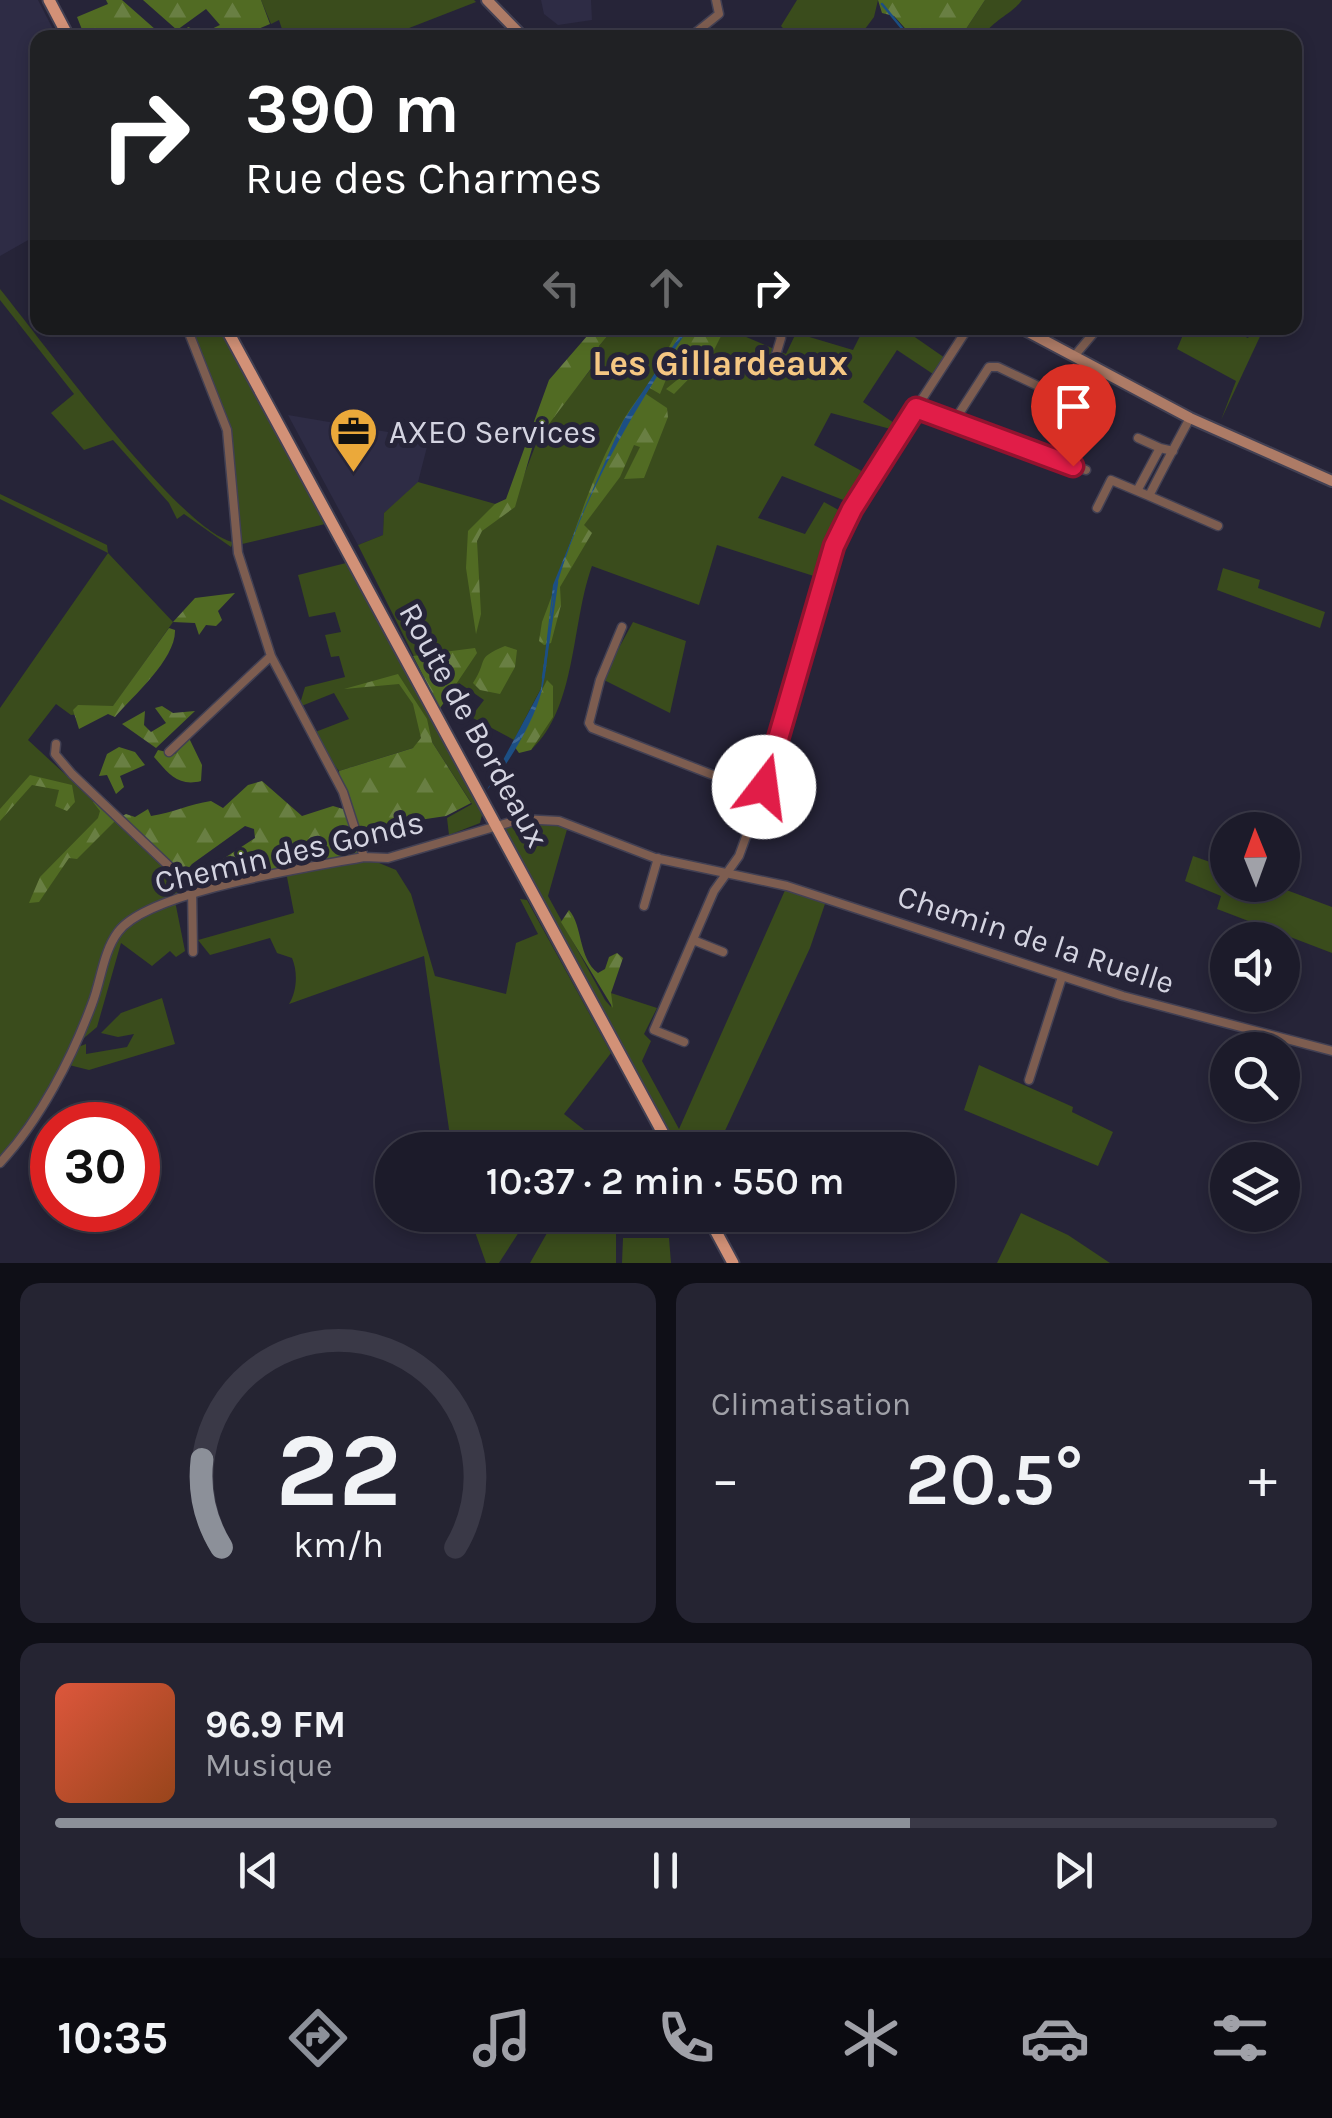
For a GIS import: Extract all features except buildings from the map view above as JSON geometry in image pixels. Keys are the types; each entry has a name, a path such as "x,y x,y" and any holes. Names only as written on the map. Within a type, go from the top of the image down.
{"main road":[{"path":"49,0 65,30"},
{"name":"Route de Bordeaux","path":"230,335 662,1132"},
{"path":"716,1232 733,1263"}],"street":[{"path":"487,0 516,30"},
{"path":"699,30 718,14 716,0"},
{"path":"190,335 227,430 238,552 270,656 342,792 364,856"},
{"path":"775,358 780,335"},
{"path":"684,1042 654,1030 726,870 739,856 764,787 834,546 852,509 964,335"},
{"path":"1035,335 1190,418 1332,481"},
{"path":"1076,354 1092,335"},
{"path":"953,423 989,367 998,367 1093,412 1073,466"},
{"path":"916,408 1086,470"},
{"path":"1149,496 1190,418"},
{"path":"1138,438 1173,451"},
{"path":"1138,492 1160,448"},
{"path":"1097,508 1110,480 1218,526"},
{"path":"622,626 600,680 589,723 592,728 731,782 764,787"},
{"path":"169,752 270,656"},
{"path":"56,744 55,754 72,774 195,894 193,952"},
{"name":"Chemin des Gonds","path":"0,1162 29,1126 66,1060 92,1005 118,932 134,917 195,894 364,856 388,858 521,820 558,821 658,858"},
{"path":"644,906 658,858"},
{"name":"Chemin de la Ruelle","path":"658,858 726,870 912,925 1062,977 1332,1051"},
{"path":"692,940 723,952"},
{"path":"1028,1080 1062,977"}],"shaded area":[{"path":"0,0 38,0 53,30 30,30 30,239 0,256"},
{"path":"541,0 591,0 592,20 558,25 544,14"},
{"path":"288,415 429,439 417,486 384,513 383,535 358,545"}],"green space":[{"path":"106,0 122,0 156,30 82,30 77,17 108,4"},
{"path":"143,0 261,0 270,24 256,30 209,30 220,25 206,9 177,30"},
{"path":"261,0 476,2 404,30 282,30 279,20 271,24"},
{"path":"797,0 878,0 874,17 864,30 785,30 781,26"},
{"path":"878,0 985,0 965,30 907,30 894,16 882,13"},
{"path":"985,0 1022,0 988,30 965,30"},
{"path":"0,289 30,327 30,335 36,335 147,470 180,505 210,530 233,542 231,547 184,514 177,519 169,503 113,440 84,450 51,413 74,394 0,300"},
{"path":"192,335 223,335 325,524 238,545 227,430"},
{"path":"588,335 608,335 599,346 596,362 533,445 515,507 482,531 477,541 481,614 476,634 466,568 468,531 495,504 506,499 549,380"},
{"path":"608,335 741,335 786,354 795,335 853,350 860,335 912,335 945,358 933,374 897,350 863,402 900,427 898,431 831,413 814,445 869,475 851,503 782,476 758,518 805,534 824,502 844,513 832,536 820,578 717,545 699,605 592,566 565,688 546,732 531,750 516,741 541,688 514,740 471,717 484,700 459,683 440,708 358,545 383,535 384,513 418,482 506,507 514,501 541,431 596,363 599,346"},
{"path":"675,335 722,335 711,356 674,394 666,389 687,372 677,362 672,365 660,394 648,387"},
{"path":"1183,335 1261,335 1221,420 1236,381 1177,349"},
{"path":"643,392 667,408 668,417 644,478 624,479 640,447 634,445 620,477 584,525 592,533 560,587 561,605 551,643 544,645 539,641 542,622 585,502 611,442"},
{"path":"0,494 107,545 108,553 0,499"},
{"path":"108,553 173,622 110,711 71,715 56,704 28,740 195,894 175,901 185,951 176,957 170,951 152,966 121,943 97,1027 71,1049 42,1102 30,1102 30,1123 0,1163 0,708"},
{"path":"346,563 476,802 482,815 480,823 449,835 447,818 472,804 432,742 339,771 310,734 349,719 334,693 299,707 305,687 345,677 339,656 331,657 325,635 341,632 335,612 309,617 298,575"},
{"path":"1223,568 1260,580 1258,588 1325,612 1320,628 1217,590"},
{"path":"235,593 218,611 222,620 216,626 206,625 199,635 195,623 173,622 195,598"},
{"path":"633,622 686,641 670,713 602,679"},
{"path":"169,628 175,630 169,653 142,688 115,717 108,714 79,729 73,710 78,705 113,706"},
{"path":"505,646 517,650 515,667 500,694 480,690 473,683 483,660"},
{"path":"475,648 477,653 440,708 413,656"},
{"path":"398,674 427,719 432,742 471,803 446,816 366,828 356,856 199,889 193,884 200,874 255,838 254,829 245,826 192,864 181,877 117,819 126,814 135,817 148,809 151,816 211,801 223,808 248,785 262,781 302,816 333,806 343,809 339,771 413,748 421,738 413,704 399,684 344,689"},
{"path":"547,680 553,686 553,717 531,750 519,753 514,746"},
{"path":"162,706 173,713 195,711 156,748 122,724 145,711 144,725 151,732 166,723 155,708"},
{"path":"189,738 202,765 201,781 180,780 154,757 158,750 175,754"},
{"path":"119,747 135,752 145,765 120,776 124,787 116,794 107,775 99,776 107,754"},
{"path":"30,775 72,785 75,802 67,811 55,806 59,790 32,785 0,821 0,809"},
{"path":"97,801 117,819 77,859 69,858 39,902 29,903 40,877 98,818 100,811 93,802"},
{"path":"532,821 568,826 548,896 611,1007 611,993 657,1008 644,1034 651,1041 642,1061 679,1129 786,888 826,901 810,948 724,1132 667,1132 504,827"},
{"path":"1193,856 1210,862 1210,891 1185,881"},
{"path":"367,858 396,870 411,894 435,976 506,994 516,943 538,934 520,899 527,900 611,1053 564,1114 587,1132 449,1132 424,956 289,1004 295,987 294,963 292,958 277,953 270,938 210,955 198,940 294,913 286,872"},
{"path":"1300,895 1332,907 1332,953 1300,941 1300,922 1251,922 1217,909 1219,902 1300,902"},
{"path":"569,910 587,959 598,973 605,969 609,957 617,953 623,958 611,993 613,1008 561,922"},
{"path":"162,998 175,1044 89,1070 65,1064 78,1047 86,1044 86,1054 127,1047 134,1034 118,1037 101,1033 121,1013"},
{"path":"979,1065 1073,1107 1072,1112 1113,1132 1098,1166 964,1110"},
{"path":"1021,1213 1068,1235 1110,1263 997,1263"},
{"path":"475,1232 519,1232 499,1263 486,1263"},
{"path":"548,1232 616,1232 616,1263 530,1263"},
{"path":"623,1238 669,1238 671,1263 622,1263"}],"water":[{"path":"680,335 684,335 631,419 582,516 554,597 545,677 538,702 519,742 487,790 541,689 553,585 581,516 623,421"}],"waterway":[{"path":"882,4 903,30"},
{"path":"543,678 557,582"}],"place":[{"name":"AXEO Services","path":"354,474"}],"district":[{"name":"Les Gillardeaux","path":"720,363"}],"route":[{"path":"764,787 834,546 852,509 916,408 1073,466"}]}
